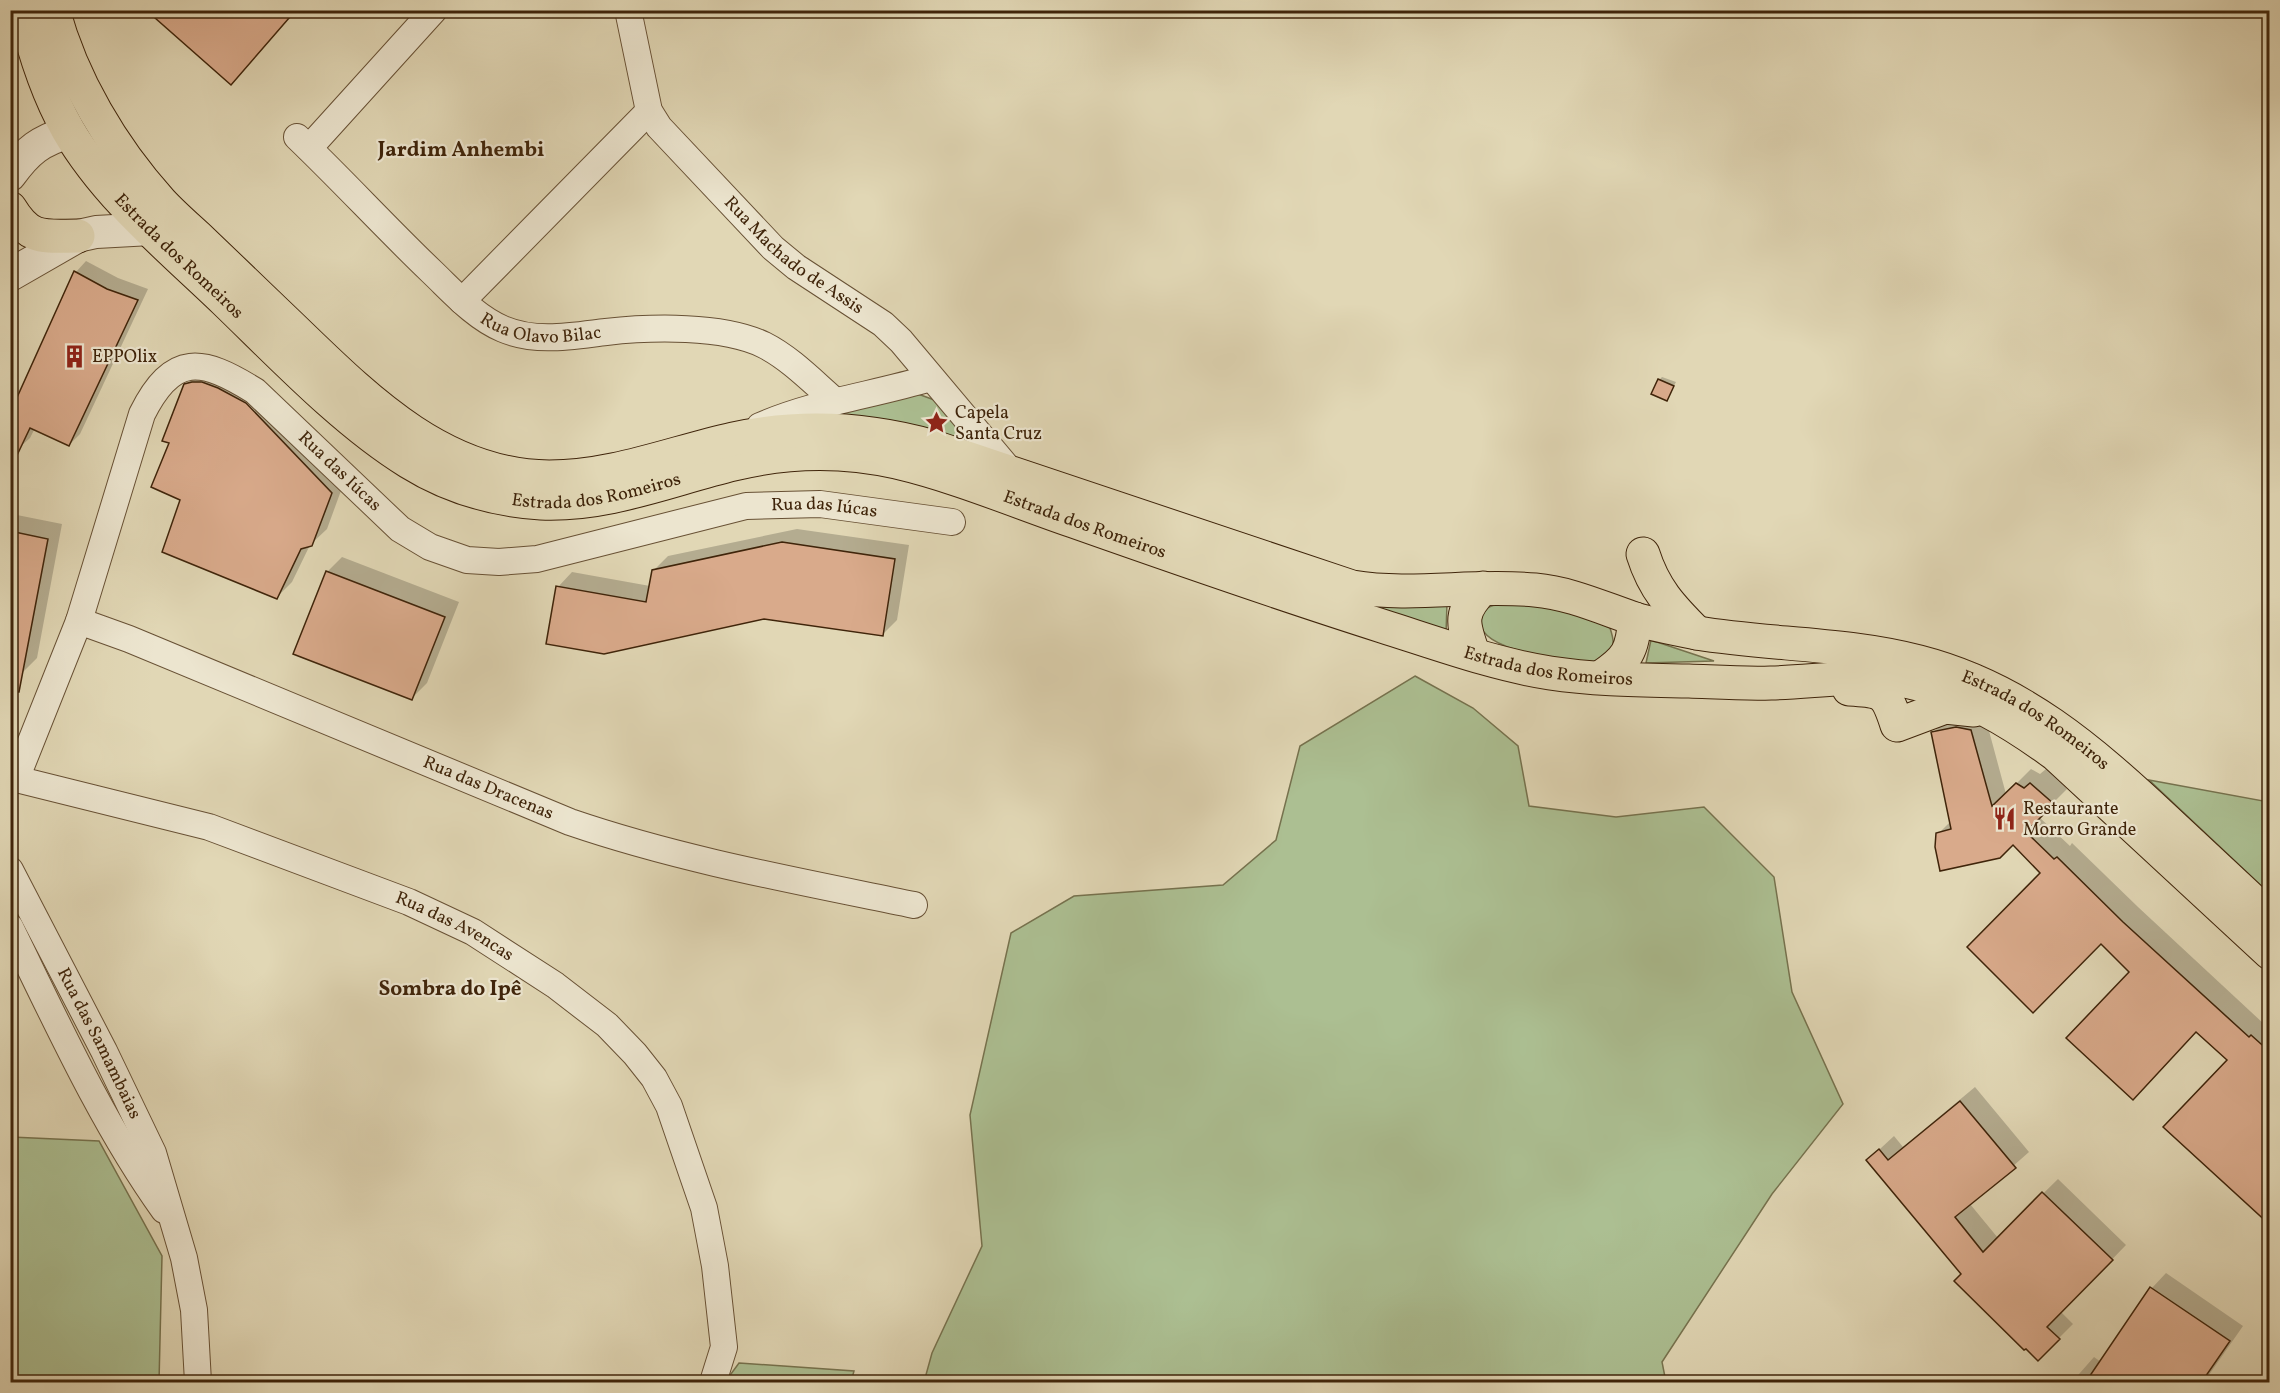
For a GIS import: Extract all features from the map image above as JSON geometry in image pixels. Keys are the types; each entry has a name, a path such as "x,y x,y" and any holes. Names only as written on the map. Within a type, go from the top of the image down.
{"main road":[{"name":"Estrada dos Romeiros","path":"24,10 40,65 69,132 112,191 156,216 373,402 422,439 470,462 521,474 574,476 627,467 763,433 832,428 867,432 934,447 1352,587 1399,591 1483,588 1553,592 1635,619 1697,633 1895,656 1946,669 2006,694 2067,733 2119,776 2270,917"},
{"name":"Estrada dos Romeiros","path":"53,10 68,55 103,123 156,216 275,349 356,422 408,461 461,487 518,501 577,502 606,498 735,464 767,458 821,454 864,456 927,471 1286,595 1473,653 1544,672 1601,677 1769,683 1858,678 1909,682 1940,690 1995,714 2027,734 2079,775 2270,953"},
{"path":"10,208 26,228 38,236 78,236"},
{"path":"1643,554 1650,576 1660,594 1697,633"},
{"path":"1473,653 1465,627 1465,612 1470,601 1483,588"},
{"path":"1601,677 1615,668 1629,652 1635,619"},
{"path":"1769,683 1873,690 1890,702 1897,725 1946,707 1957,706 1995,714"}],"street":[{"name":"Rua Olavo Bilac","path":"434,10 303,143 374,217 462,301 485,320 503,329 524,336 544,338 642,330 707,331 747,338 781,355 835,401"},
{"name":"Rua Machado de Assis","path":"628,10 649,111 673,144 773,248 796,267 883,324 901,341 1011,472"},
{"path":"462,301 649,111"},
{"path":"10,176 20,161 43,140 69,132"},
{"path":"10,275 78,236 156,216"},
{"name":"Rua das Iúcas","path":"13,780 79,621 142,414 153,392 164,378 183,369 206,366 229,374 255,391 400,529 430,547 466,560 499,562 537,560 746,506 820,504 952,522"},
{"path":"730,440 777,419 835,401 930,378"},
{"name":"Rua das Dracenas","path":"79,621 129,639 570,822 620,839 756,873 914,905"},
{"name":"Rua das Avencas","path":"13,780 209,827 409,902 473,933 555,985 607,1025 654,1078 669,1106 704,1208 715,1266 724,1347 713,1383"},
{"name":"Rua das Samambaias","path":"12,876 142,1128 161,1176 184,1258 194,1310 198,1383"},
{"name":"Rua das Samambaias","path":"10,927 111,1127 142,1179 173,1223"}],"green space":[{"path":"918,394 937,401 962,433 957,440 833,416 836,406"},
{"path":"1447,603 1446,634 1359,606 1390,607"},
{"path":"1508,603 1560,610 1597,622 1610,628 1612,648 1597,662 1548,657 1508,647 1492,639 1482,629 1481,617 1488,608"},
{"path":"1651,640 1714,661 1646,663"},
{"path":"1415,676 1473,708 1518,746 1529,806 1616,817 1704,807 1774,877 1792,992 1843,1104 1772,1194 1662,1362 1666,1382 924,1382 932,1353 982,1246 970,1115 1011,933 1074,896 1223,885 1276,840 1300,746"},
{"path":"2149,780 2269,802 2269,893"},
{"path":"11,1137 99,1141 162,1256 159,1382 11,1382"},
{"path":"739,1363 854,1371 851,1382 725,1382"}],"building":[{"path":"146,10 296,10 231,85"},
{"name":"EPPOlix","path":"74,271 107,289 138,300 69,446 30,428 10,470 10,413"},
{"path":"1658,379 1674,386 1667,401 1651,394"},
{"path":"202,382 218,388 246,403 332,493 312,546 301,549 277,599 162,552 180,500 151,487 169,443 162,441 184,384"},
{"path":"10,531 48,539 19,692 10,692"},
{"path":"782,542 895,559 883,636 764,619 604,654 546,644 556,586 646,602 652,570"},
{"path":"326,571 445,617 412,700 293,654"},
{"path":"1956,727 1971,730 1992,806 2016,783 2024,788 2030,783 2054,804 2026,832 2054,859 2057,857 2123,922 2249,1037 2251,1035 2270,1052 2270,1225 2163,1127 2227,1060 2196,1032 2133,1100 2066,1038 2129,972 2101,944 2033,1013 1967,947 2040,873 2013,845 2000,858 1940,871 1935,847 1936,833 1951,829 1931,732"},
{"path":"1960,1101 2016,1168 1955,1217 1983,1252 2042,1192 2113,1260 2047,1327 2060,1339 2038,1361 1954,1281 1961,1274 1866,1160 1879,1149 1888,1160"},
{"path":"2150,1287 2230,1341 2201,1383 2085,1383"}],"place":[{"name":"EPPOlix","path":"74,357"},
{"name":"Capela Santa Cruz","path":"937,423"},
{"name":"Restaurante Morro Grande","path":"2005,819"}],"district":[{"name":"Jardim Anhembi","path":"461,150"},
{"name":"Sombra do Ipê","path":"450,989"}]}
